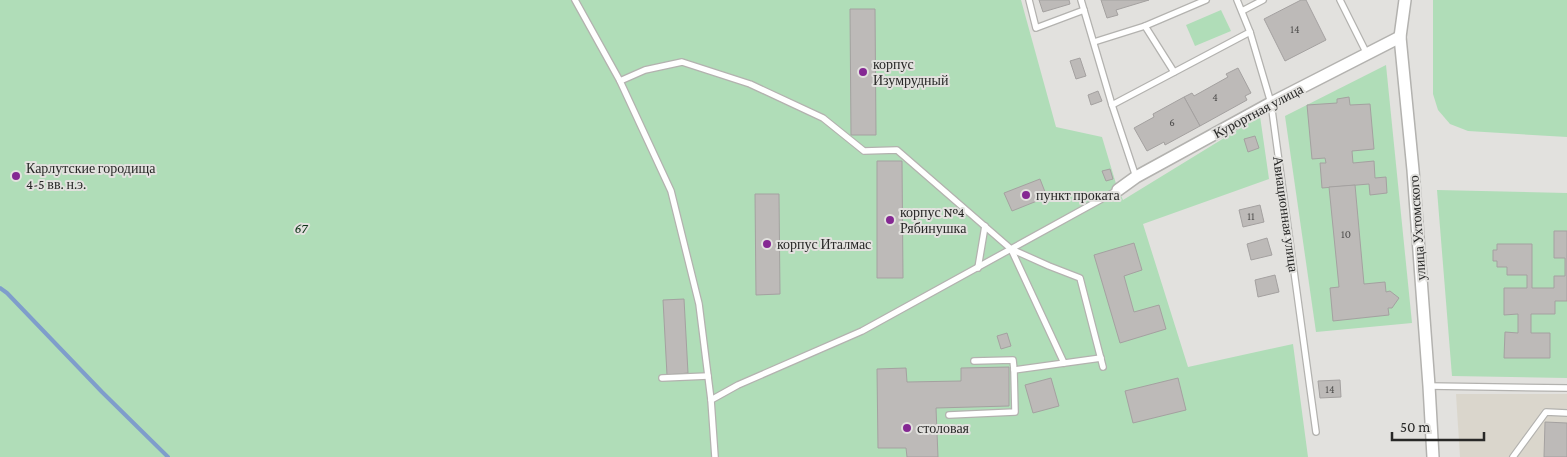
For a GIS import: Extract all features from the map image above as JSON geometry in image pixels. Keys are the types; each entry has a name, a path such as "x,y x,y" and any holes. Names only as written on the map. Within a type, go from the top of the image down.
{"street":[{"name":"улица Ухтомского","path":"1405,0 1400,38 1413,170 1433,457"},
{"name":"Курортная улица","path":"1118,190 1136,177 1271,104 1400,38"}],"lane":[{"path":"575,0 620,81 671,191 699,304 716,457"},
{"path":"1029,0 1036,28 1084,10"},
{"path":"1081,0 1112,105 1136,177"},
{"path":"1094,42 1144,26 1206,0"},
{"name":"Авиационная улица","path":"1237,0 1250,32 1271,104 1316,432"},
{"path":"1242,11 1263,0"},
{"path":"1340,0 1367,55"},
{"path":"1144,26 1174,72"},
{"path":"1112,105 1250,32"},
{"path":"620,81 645,70 682,62 750,84 823,118 864,150 897,150 1011,249 1080,278 1103,367"},
{"path":"711,400 738,384 862,331 1118,190"},
{"path":"978,268 985,226"},
{"path":"1011,249 1064,363"},
{"path":"1014,370 1101,358"},
{"path":"950,415 1015,412 1013,360 974,361"},
{"path":"662,378 708,376"},
{"path":"1429,386 1567,388"},
{"path":"1513,457 1546,412 1567,413"}],"shaded area":[{"path":"1456,394 1567,394 1567,457 1460,457"}],"green space":[{"name":"67","path":"0,0 1021,0 1056,127 1102,137 1117,187 1123,200 1260,116 1269,179 1143,224 1188,367 1293,344 1308,457 0,457"},
{"path":"1433,0 1567,0 1567,137 1468,131 1450,124 1438,110 1433,94"},
{"path":"1221,10 1231,31 1195,46 1186,25"},
{"path":"1386,65 1412,323 1316,332 1285,116"},
{"path":"1437,190 1567,193 1567,378 1452,376"}],"building":[{"path":"1039,0 1069,0 1070,4 1043,12"},
{"path":"1101,0 1149,0 1116,10 1118,15 1107,18"},
{"path":"1301,0 1306,0 1326,40 1285,61 1264,19"},
{"name":"корпус Изумрудный","path":"850,9 875,9 876,135 851,135"},
{"path":"1080,58 1086,76 1076,79 1070,61"},
{"path":"1238,68 1251,93 1245,96 1247,100 1200,126 1184,97 1192,93 1194,96 1228,77 1226,74"},
{"path":"1098,91 1102,101 1091,105 1088,95"},
{"path":"1184,97 1200,126 1165,145 1164,142 1147,151 1134,128 1154,117 1153,114"},
{"path":"1349,97 1350,105 1370,104 1374,149 1352,151 1353,163 1374,161 1375,178 1386,177 1387,193 1370,195 1369,184 1322,188 1320,163 1326,163 1325,158 1312,159 1307,105 1337,103 1337,99"},
{"path":"1255,136 1259,148 1248,152 1244,139"},
{"name":"корпус №4 Рябинушка","path":"877,161 902,161 903,278 877,278"},
{"path":"1110,169 1113,179 1106,181 1102,171"},
{"name":"пункт проката","path":"1040,179 1047,197 1012,211 1004,193"},
{"path":"1355,185 1364,284 1385,282 1386,292 1390,291 1399,298 1392,308 1388,308 1389,315 1333,321 1330,288 1339,287 1329,187"},
{"name":"корпус Италмас","path":"755,194 779,194 780,294 756,295"},
{"path":"1260,205 1264,222 1243,227 1239,210"},
{"path":"1554,231 1567,231 1567,301 1555,301 1555,314 1531,314 1531,333 1550,333 1550,358 1504,358 1505,332 1518,333 1518,314 1504,315 1504,288 1527,288 1527,275 1507,275 1507,267 1497,267 1497,261 1493,261 1493,250 1497,250 1497,244 1532,244 1532,288 1554,288 1554,276 1565,276 1565,258 1554,258"},
{"path":"1267,238 1272,255 1251,260 1247,244"},
{"path":"1134,243 1142,270 1124,276 1134,312 1159,305 1166,329 1120,343 1094,255"},
{"path":"1275,275 1279,292 1258,297 1255,280"},
{"path":"684,299 688,373 667,375 663,300"},
{"path":"1007,333 1011,346 1001,349 997,336"},
{"name":"столовая","path":"1009,367 1009,406 936,408 938,457 907,457 906,448 878,448 877,369 906,368 907,382 961,381 961,368"},
{"path":"1051,378 1059,406 1033,413 1025,385"},
{"path":"1178,378 1186,410 1133,423 1125,391"},
{"path":"1340,380 1341,397 1320,398 1318,381"},
{"path":"1545,422 1567,423 1567,457 1544,457"}],"waterway":[{"path":"0,288 168,457"}],"place":[{"name":"корпус Изумрудный","path":"863,72"},
{"name":"Карлутские городища 4-5 вв. н.э.","path":"16,176"},
{"name":"пункт проката","path":"1026,195"},
{"name":"корпус №4 Рябинушка","path":"890,220"},
{"name":"корпус Италмас","path":"767,244"},
{"name":"столовая","path":"907,428"}]}
